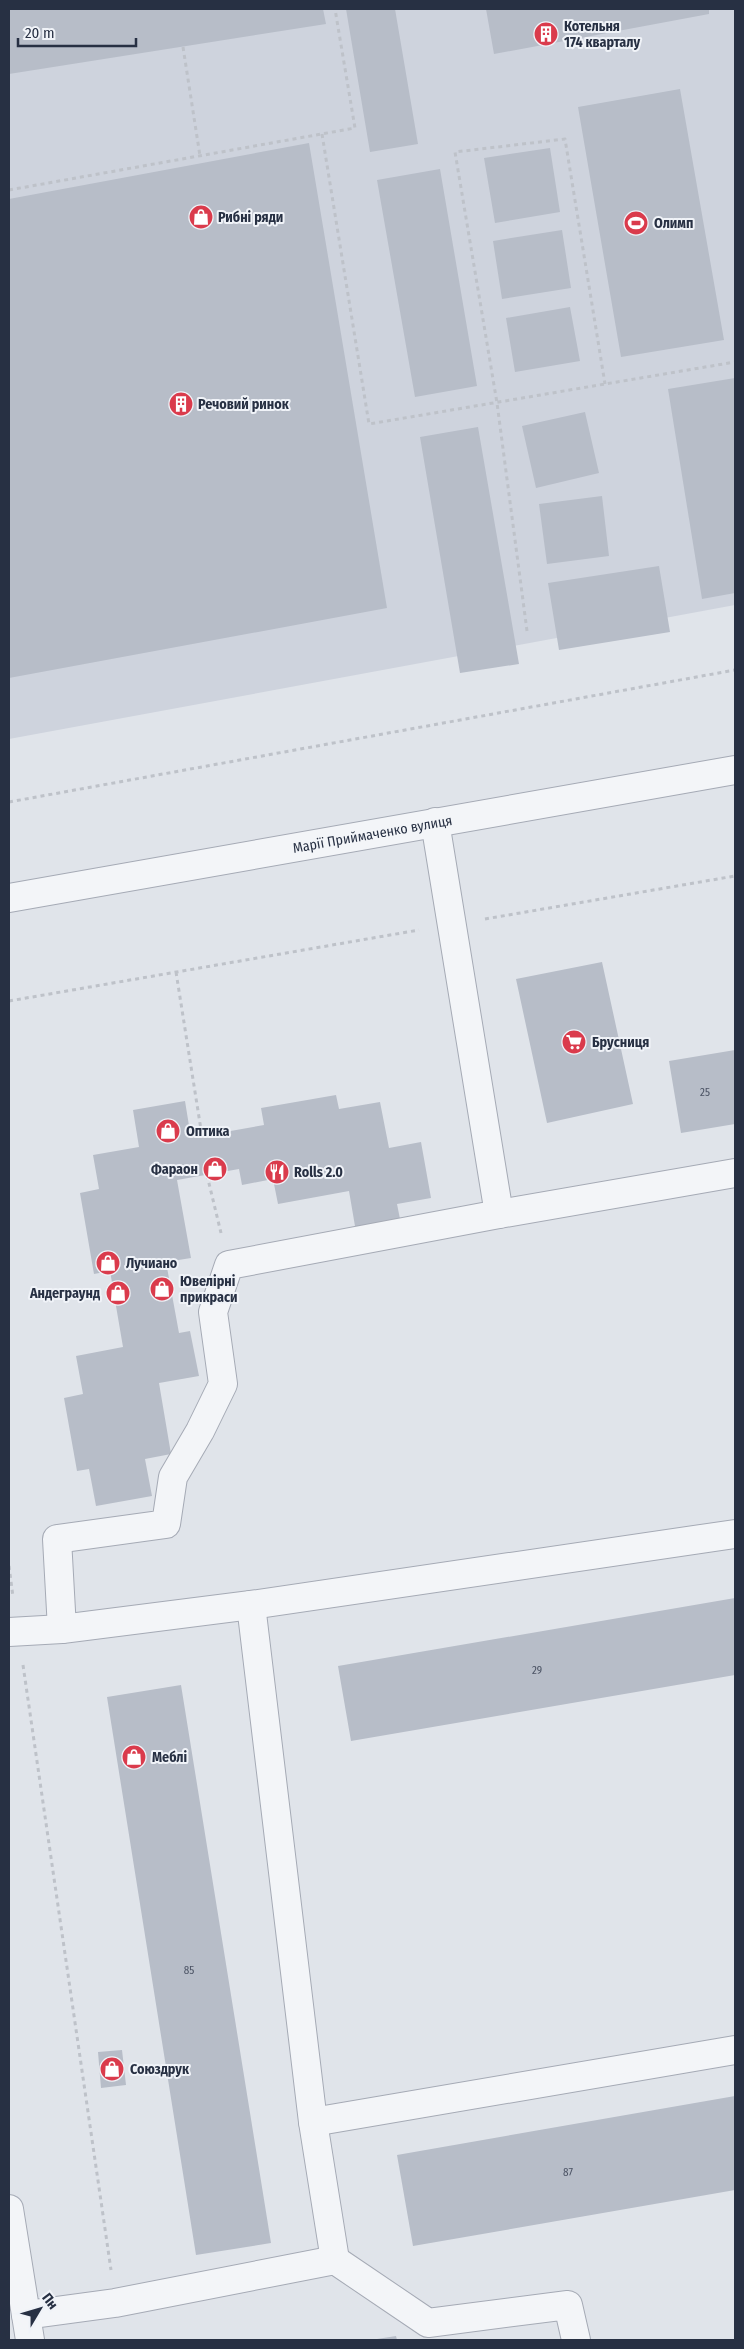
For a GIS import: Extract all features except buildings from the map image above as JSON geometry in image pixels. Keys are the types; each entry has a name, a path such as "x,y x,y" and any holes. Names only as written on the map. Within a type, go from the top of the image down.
{"street":[{"name":"Марії Приймаченко вулиця","path":"9,898 735,770"},
{"path":"436,822 499,1214"},
{"path":"62,1629 57,1540 166,1524 173,1478 200,1431 223,1384 213,1312 229,1265 499,1214 735,1173"},
{"path":"14,1632 62,1629 251,1604 735,1534"},
{"path":"251,1604 313,2122 335,2260"},
{"path":"313,2122 735,2050"},
{"path":"9,2209 28,2328 115,2303 335,2260 428,2323 568,2305 574,2338"}],"path":[{"path":"9,190 355,128 335,9"},
{"path":"183,47 200,156"},
{"path":"322,134 369,424 735,362"},
{"path":"527,631 497,403 455,152 565,139 604,384"},
{"path":"9,802 735,670"},
{"path":"9,1001 735,876"},
{"path":"176,972 202,1136"},
{"path":"207,1175 229,1265"},
{"path":"9,1566 14,1632 115,2303"}],"shaded area":[{"path":"9,9 735,9 735,605 9,739"}],"place":[{"name":"Котельня 174 кварталу","path":"546,34"},
{"name":"Рибні ряди","path":"201,217"},
{"name":"Олимп","path":"636,223"},
{"name":"Речовий ринок","path":"181,404"},
{"name":"Брусниця","path":"574,1042"},
{"name":"Оптика","path":"168,1131"},
{"name":"Фараон","path":"215,1169"},
{"name":"Rolls 2.0","path":"277,1172"},
{"name":"Лучиано","path":"108,1263"},
{"name":"Ювелірні прикраси","path":"162,1289"},
{"name":"Андеграунд","path":"118,1293"},
{"name":"Меблі","path":"134,1757"},
{"name":"Союздрук","path":"112,2069"}]}
